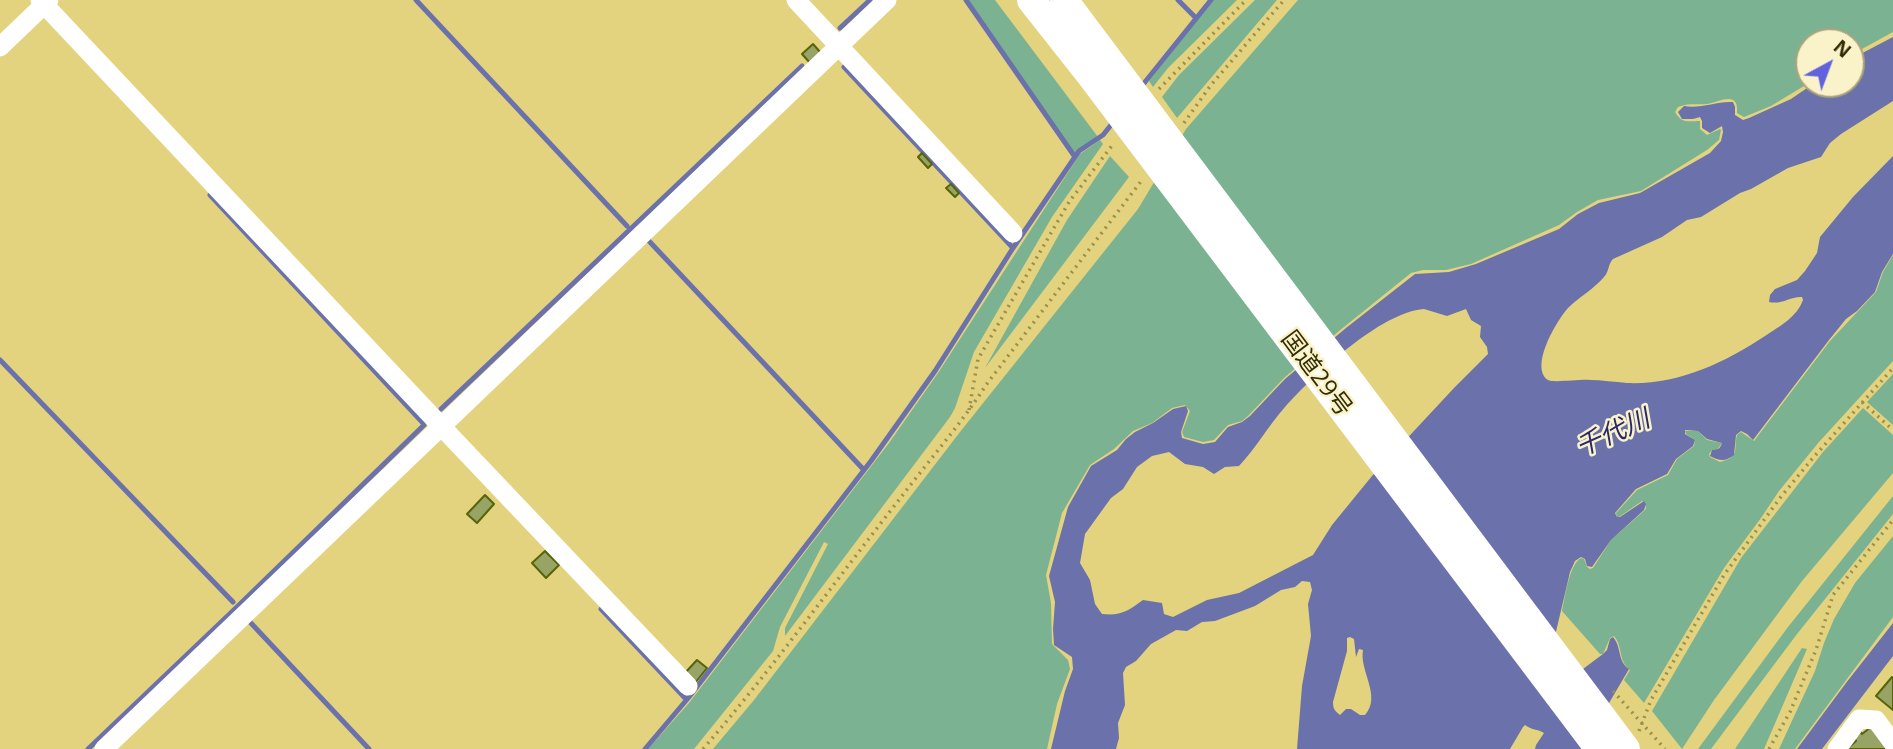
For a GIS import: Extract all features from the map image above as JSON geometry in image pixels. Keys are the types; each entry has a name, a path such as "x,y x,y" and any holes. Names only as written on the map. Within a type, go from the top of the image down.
{"highway":[{"name":"国道29号","path":"1031,0 1101,68 1479,553 1637,745"},
{"name":"国道29号","path":"1064,0 1101,68 1339,404 1599,749"},
{"path":"1339,404 1350,440 1574,749"}],"street":[{"path":"796,0 1013,233"},
{"path":"104,749 887,0"},
{"path":"0,47 44,2 688,686"},
{"path":"1837,749 1859,719 1876,720 1893,743"}],"path":[{"path":"1155,95 1246,0"},
{"path":"1180,128 1211,85 1284,0"},
{"path":"968,413 978,359 1069,202 1121,135"},
{"path":"703,749 968,413 986,385 1142,181"},
{"path":"1637,745 1651,700 1724,575 1780,498 1893,368"},
{"path":"1862,402 1893,430"},
{"path":"1769,749 1790,712 1816,649 1833,595 1893,520"}],"green space":[{"path":"968,0 995,0 1098,137 1075,154"},
{"path":"1213,0 1237,0 1168,68 1153,87 1149,81"},
{"path":"1255,0 1277,0 1177,118 1162,97 1179,75"},
{"path":"1298,0 1893,0 1893,32 1865,47 1865,28 1795,28 1795,91 1771,106 1744,117 1737,113 1735,102 1728,99 1678,107 1675,112 1680,118 1700,121 1700,129 1707,135 1720,129 1719,140 1641,191 1598,200 1559,225 1471,264 1446,270 1411,273 1284,378 1248,416 1228,425 1214,440 1203,442 1184,437 1182,432 1190,411 1185,405 1172,408 1152,423 1133,431 1114,449 1090,465 1062,513 1046,575 1051,603 1052,644 1068,660 1070,669 1057,704 1047,749 713,749 1138,209 1186,129"},
{"path":"1100,140 1103,144 1052,217 974,352 950,417 785,636 785,628 828,544 824,542 780,627 773,651 694,749 648,749 689,703 889,443 938,373 1080,154"},
{"path":"1110,156 1129,177 985,368 1067,220"},
{"path":"1893,255 1893,361 1819,442 1779,491 1724,568 1644,703 1624,680 1630,670 1614,636 1610,638 1603,654 1600,654 1562,611 1573,567 1581,558 1587,567 1593,568 1611,540 1645,510 1645,502 1642,501 1619,517 1616,513 1637,490 1668,475 1677,459 1694,446 1695,440 1685,431 1698,431 1707,440 1722,443 1717,450 1712,450 1709,454 1720,462 1734,455 1737,435 1741,432 1754,441 1830,341 1876,292"},
{"path":"1893,374 1893,425 1867,402"},
{"path":"1863,408 1893,435 1893,473 1802,581 1714,700 1682,749 1652,711 1741,558 1823,452"},
{"path":"1893,496 1893,514 1797,634 1711,749 1698,749 1788,627"},
{"path":"1893,536 1893,617 1795,749 1779,749 1815,671 1834,619 1855,583"},
{"path":"1802,648 1807,649 1764,749 1735,749"}],"water":[{"name":"千代川","path":"1893,37 1893,101 1841,134 1830,143 1821,157 1788,168 1701,217 1687,220 1662,237 1613,259 1604,277 1563,314 1543,355 1543,374 1548,380 1646,383 1700,370 1749,346 1782,325 1797,311 1802,297 1774,303 1769,302 1770,295 1775,289 1797,280 1805,271 1817,253 1820,237 1853,197 1893,156 1893,254 1882,272 1875,292 1846,319 1753,440 1741,431 1736,435 1734,455 1720,460 1710,456 1712,450 1719,448 1722,443 1707,439 1698,431 1685,430 1685,434 1695,440 1693,446 1676,459 1667,474 1636,489 1615,513 1620,517 1644,501 1644,510 1611,540 1592,567 1587,566 1585,559 1581,557 1575,561 1570,572 1547,670 1567,681 1603,654 1613,637 1625,666 1629,669 1582,749 1535,749 1544,733 1525,725 1510,749 1297,749 1302,686 1311,636 1308,604 1312,590 1310,582 1302,581 1255,606 1215,621 1202,622 1187,631 1176,630 1151,644 1123,673 1125,705 1118,723 1119,738 1116,749 1051,749 1073,669 1072,657 1054,645 1055,602 1049,576 1068,507 1091,466 1117,450 1135,432 1173,409 1186,406 1188,411 1181,432 1182,438 1203,444 1215,442 1228,427 1250,416 1285,379 1415,274 1449,272 1476,264 1559,229 1578,214 1599,203 1640,193 1710,153 1721,141 1722,126 1710,133 1702,128 1700,117 1682,119 1678,112 1684,106 1733,102 1735,115 1743,120 1795,96 1865,98 1865,52","holes":["1424,309 1447,316 1466,309 1471,320 1481,326 1480,337 1488,354 1372,476 1332,525 1313,555 1239,593 1207,600 1173,617 1164,614 1162,603 1143,600 1124,612 1102,614 1095,604 1090,580 1080,563 1085,534 1111,498 1123,489 1137,467 1152,456 1169,452 1185,464 1203,467 1214,474 1225,467 1239,466 1285,407 1349,347 1388,321 1407,313","1347,638 1354,639 1356,657 1359,649 1363,650 1371,692 1370,708 1365,715 1351,709 1346,709 1340,715 1333,702 1347,651"]},
{"path":"1893,623 1893,656 1822,749 1797,749 1846,683"}],"building":[{"path":"813,44 821,53 810,63 802,54"},
{"path":"922,153 932,164 928,168 918,157"},
{"path":"951,184 959,193 955,197 946,188"},
{"path":"485,495 494,504 477,523 467,514"},
{"path":"545,551 559,565 546,578 532,563"},
{"path":"697,660 707,668 695,683 684,674"},
{"path":"1893,678 1893,710 1876,696"},
{"path":"1871,727 1887,749 1847,749 1856,741 1854,737"}],"waterway":[{"path":"416,0 627,226"},
{"path":"840,28 870,0"},
{"path":"966,0 1075,157"},
{"path":"1178,0 1195,17"},
{"path":"1141,87 1211,0"},
{"path":"441,409 802,66"},
{"path":"844,67 1013,248"},
{"path":"645,749 689,697 871,461 935,371 1079,151 1103,135 1115,120"},
{"path":"210,195 423,423"},
{"path":"649,241 864,470"},
{"path":"0,360 233,602"},
{"path":"88,749 424,425"},
{"path":"601,609 685,698"},
{"path":"250,622 369,749"}]}
